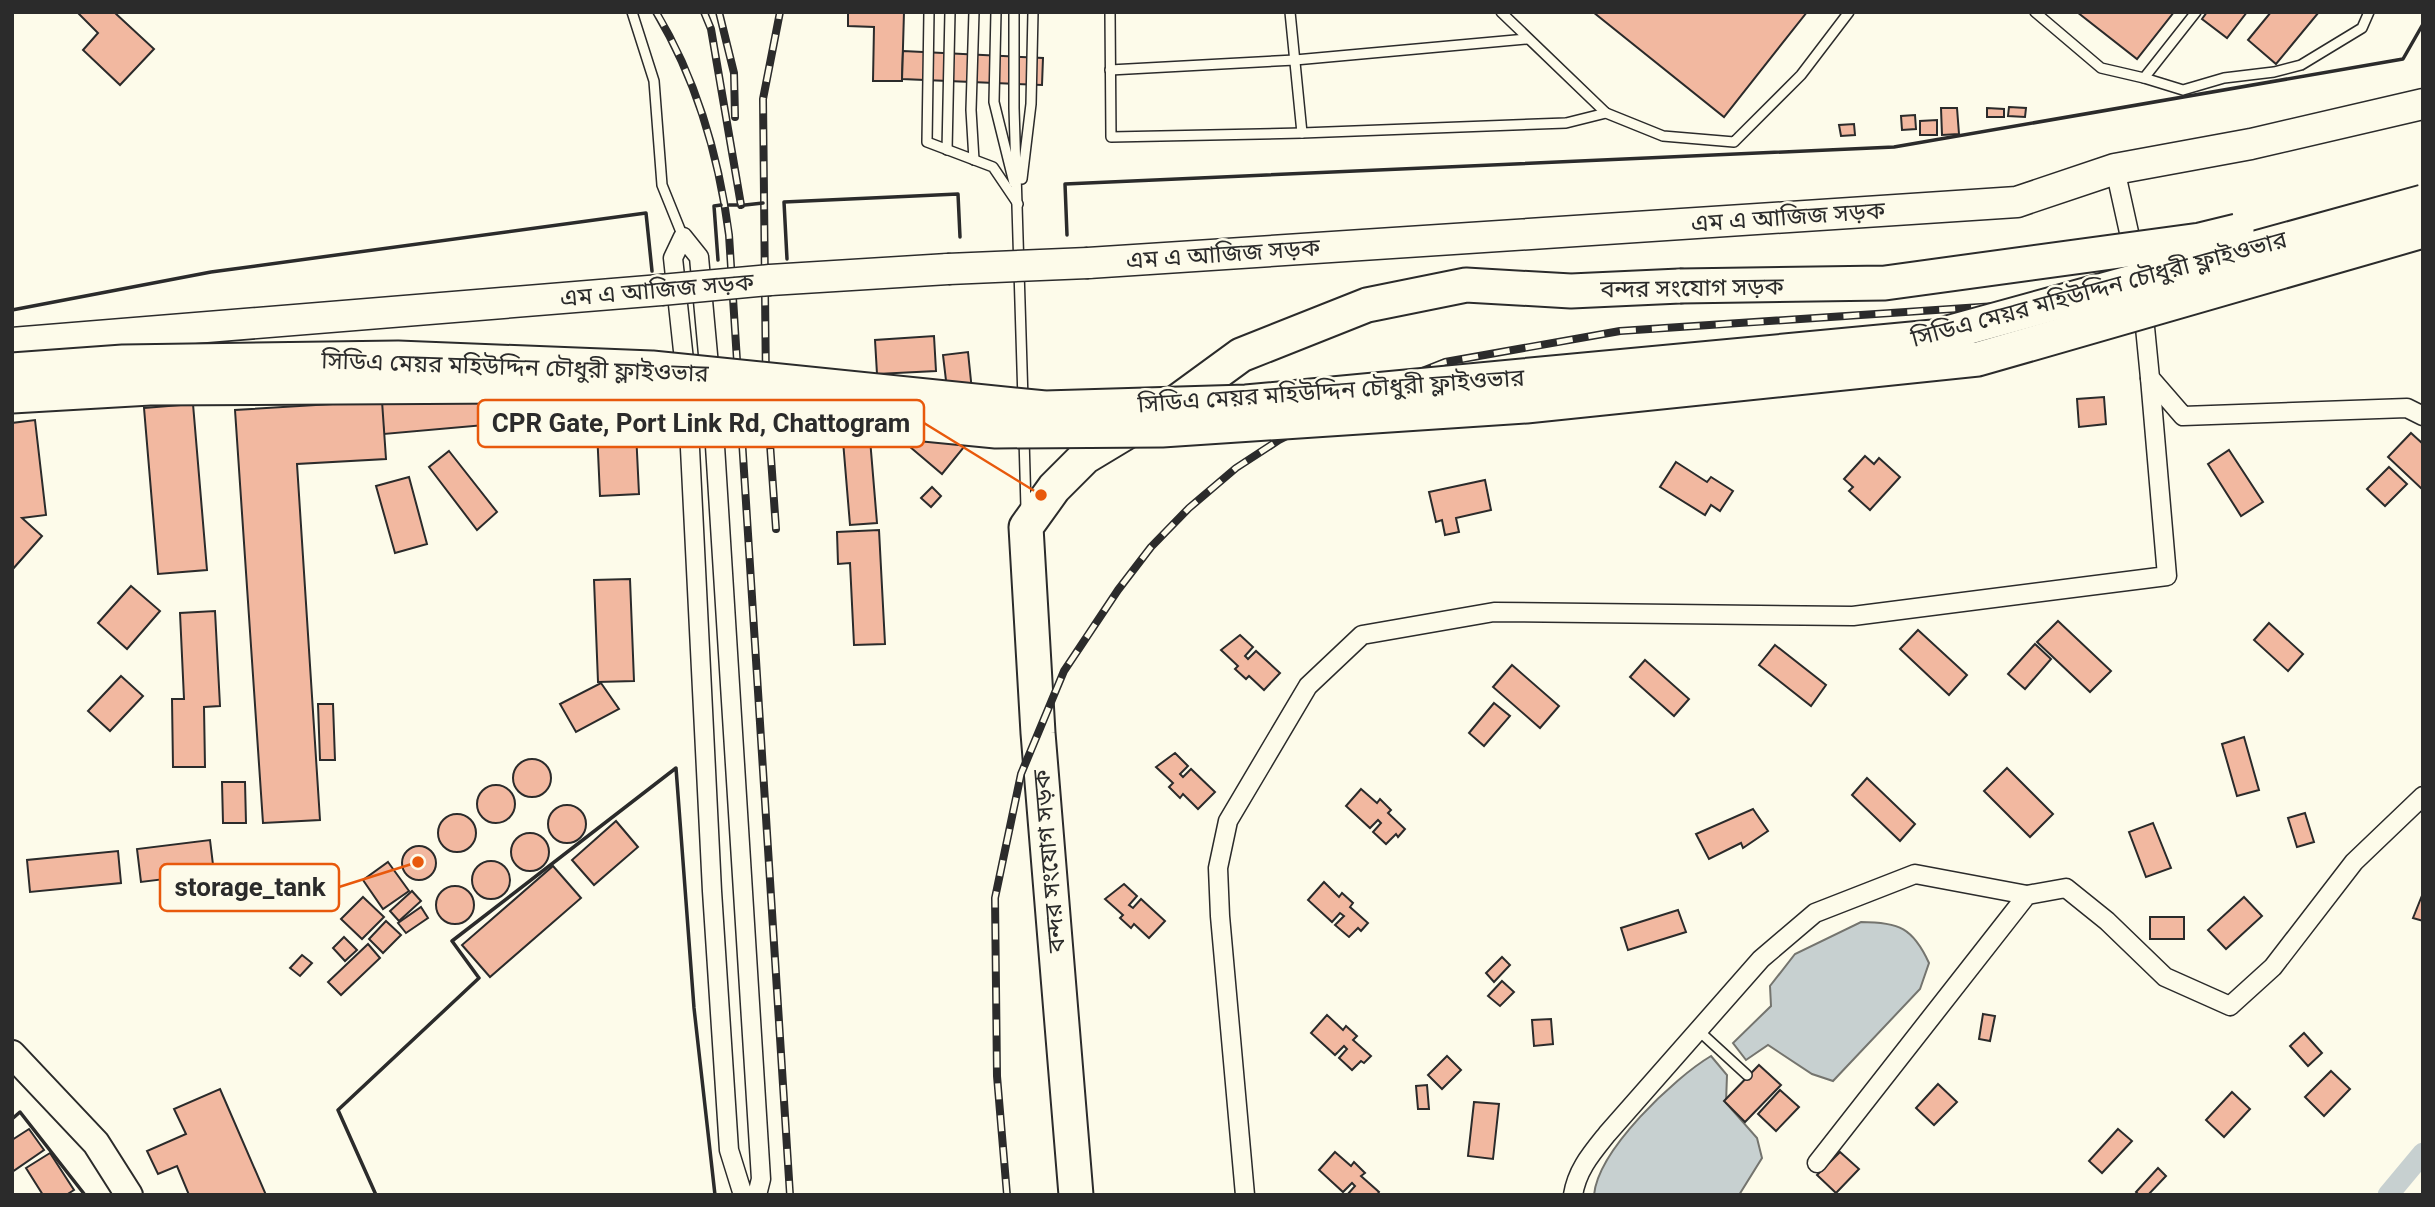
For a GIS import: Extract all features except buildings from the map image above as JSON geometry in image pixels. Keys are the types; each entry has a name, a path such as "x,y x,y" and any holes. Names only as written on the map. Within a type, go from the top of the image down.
{"highway":[{"name":"বন্দর সংযোগ সড়ক","path":"1076,1195 1038,733 1026,527 1060,481 1085,457 1178,401 1241,355 1367,305 1466,285 1571,291 1680,286 1885,283 2200,240 2423,181"},
{"name":"সিডিএ মেয়র মহিউদ্দিন চৌধুরী ফ্লাইওভার","path":"12,370 123,362 398,358 652,368 1045,408 1246,402 1933,337 2423,202"},
{"path":"12,396 150,388 533,386 996,432 1162,430 1526,406 1978,359 2423,231"}],"main road":[{"name":"এম এ আজিজ সড়ক","path":"12,343 770,280 1088,263 2017,202 2115,169 2251,144 2423,104"}],"street":[{"path":"1245,1195 1218,868 1228,821 1308,686 1362,635 1493,612 1853,616 2166,576 2142,290 2115,169"},
{"path":"743,1195 729,1150 712,891 687,388 673,258 683,237 699,257 712,398 761,1179 757,1195"},
{"path":"2150,378 2183,416 2407,408 2423,416"},
{"path":"1573,1195 1576,1179 1586,1159 1761,959 1815,913 1914,874 2027,895 2066,888 2107,921 2165,977 2230,1006 2273,967 2354,862 2423,796"},
{"path":"1817,1163 2027,895"},
{"path":"12,1054 96,1143 129,1195"}],"lane":[{"path":"632,12 654,81 663,185 683,237"},
{"path":"929,12 927,142 993,167 1019,205"},
{"path":"947,150 950,12"},
{"path":"974,12 971,110 974,160"},
{"path":"996,12 993,102 1019,205"},
{"path":"1014,12 1014,108 1019,205"},
{"path":"1019,205 1031,104 1033,12"},
{"path":"1110,12 1111,136 1302,133 1566,123 1606,113"},
{"path":"1290,12 1302,133"},
{"path":"1501,12 1606,113 1663,136 1734,142 1801,75 1849,12"},
{"path":"2035,12 2101,68 2183,90 2224,78 2292,67 2362,28 2369,12"},
{"path":"2144,78 2196,12"},
{"path":"1110,70 1295,60 1527,39"},
{"name":"বন্দর সংযোগ সড়ক","path":"1019,205 1026,527"},
{"path":"1699,1031 1746,1074"}],"shaded area":[{"path":"1861,922 1895,926 1903,929 1917,942 1929,963 1920,989 1833,1081 1812,1074 1768,1045 1746,1060 1733,1043 1771,1006 1770,986 1795,954"},
{"path":"1711,1056 1727,1075 1726,1103 1757,1138 1762,1158 1739,1195 1594,1195 1609,1157 1623,1137 1659,1098"}],"waterway":[{"path":"2388,1195 2423,1153"}],"railway":[{"path":"656,12 683,64 704,119 719,177 729,235 790,1195"},
{"path":"704,12 711,29 741,205"},
{"path":"719,12 734,73 735,117"},
{"path":"776,529 766,387 763,99 780,12"},
{"path":"1007,1195 997,1076 995,898 1021,774 1064,671 1118,590 1151,547 1189,508 1236,468 1279,440 1387,385 1445,362 1620,331 2011,305 2142,290 2342,262 2423,238"}],"wall":[{"path":"1067,235 1065,184 1894,147 2403,59 2423,24"},
{"path":"787,259 784,202 958,194 960,237"},
{"path":"745,205 763,203"},
{"path":"718,260 714,206 721,205"},
{"path":"729,205 737,205"},
{"path":"12,310 211,272 646,213 652,271"},
{"path":"376,1195 338,1110 479,978 452,941 676,768 694,1008 715,1195"},
{"path":"12,1119 20,1112 85,1195"}],"place":[{"name":"CPR Gate, Port Link Rd, Chattogram","path":"1041,495"},
{"name":"storage_tank","path":"418,862"}]}
